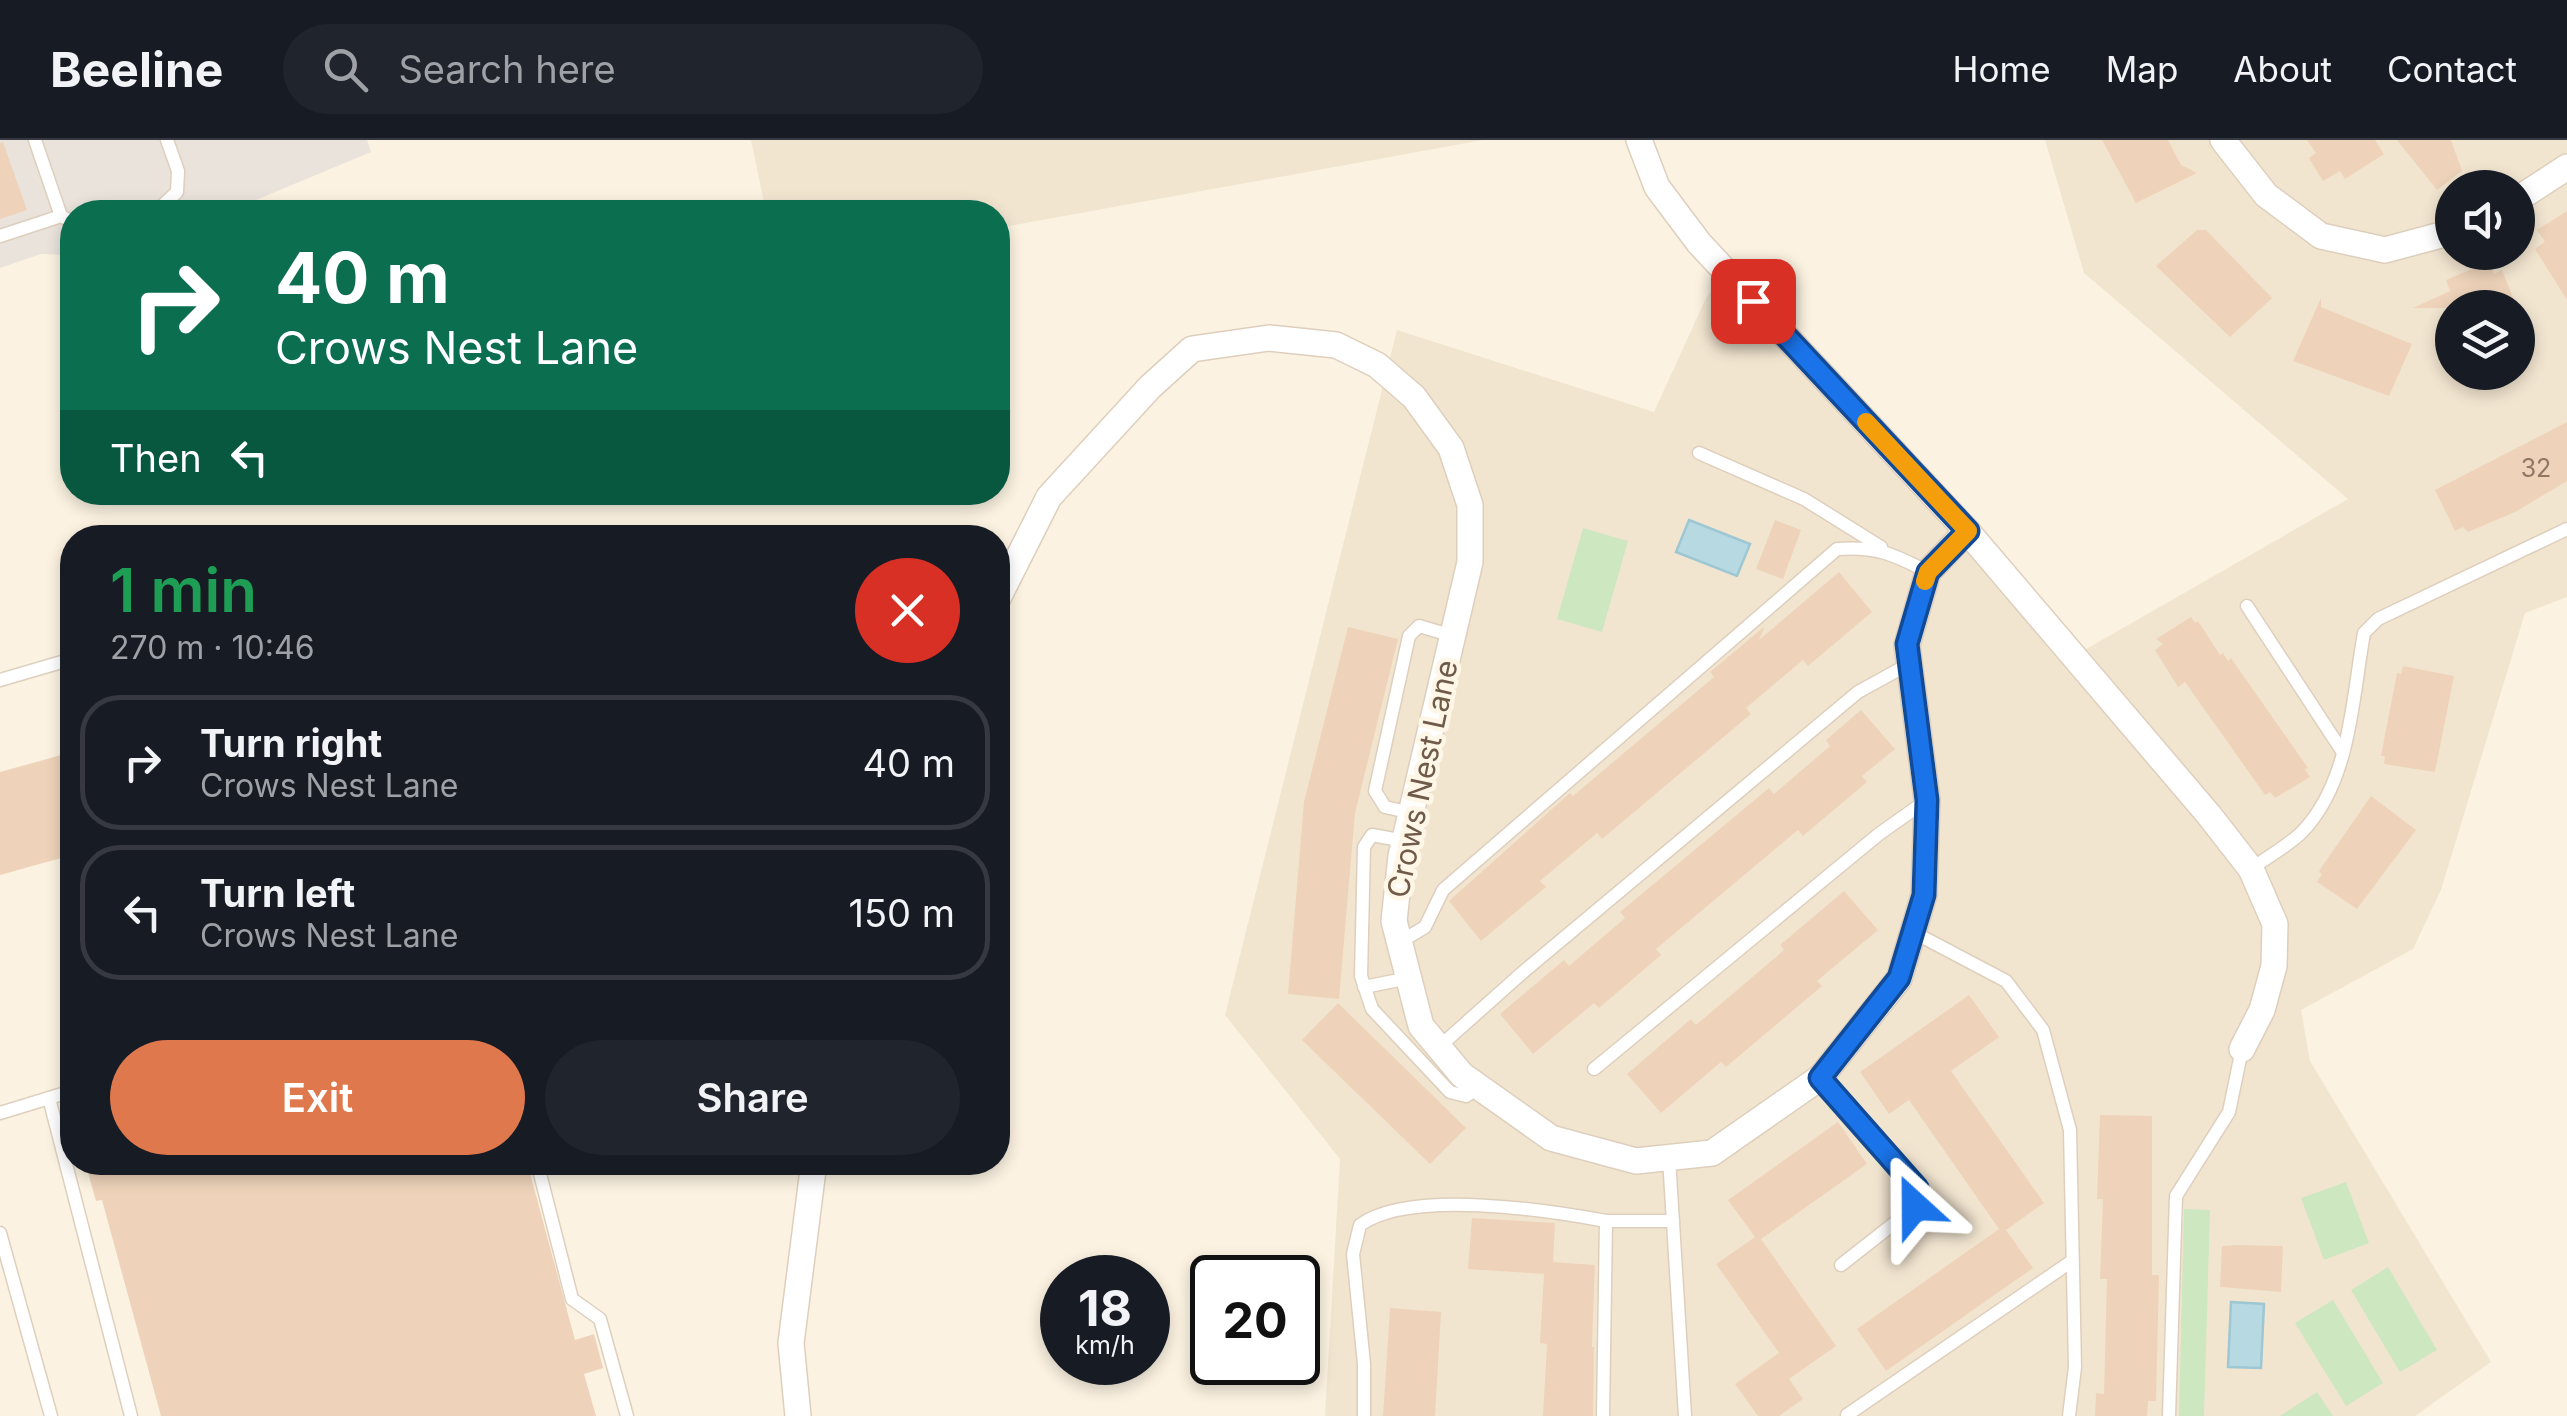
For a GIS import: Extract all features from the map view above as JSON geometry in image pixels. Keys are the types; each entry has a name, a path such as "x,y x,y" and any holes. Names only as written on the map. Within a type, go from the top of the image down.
{"street":[{"path":"1638,140 1657,186 1698,243 1968,531 2251,869 2274,924 2274,966 2262,1010 2242,1049"},
{"path":"2223,140 2266,195 2321,236 2386,250 2435,237"},
{"path":"2535,188 2567,167"},
{"name":"Crows Nest Lane","path":"1010,575 1050,497 1150,386 1192,349 1268,338 1336,345 1377,365 1414,397 1452,448 1470,505 1470,562 1405,840 1394,921 1421,1026 1462,1075 1551,1138 1636,1161 1712,1153 1820,1078 1899,978 1924,895 1927,800 1907,644 1928,572 1968,531"},
{"path":"798,1416 791,1343 812,1175"}],"lane":[{"path":"36,140 60,201"},
{"path":"167,140 178,171 177,192 168,200"},
{"path":"0,236 60,221"},
{"path":"1699,453 1804,499 1928,572"},
{"path":"2251,869 2300,834 2322,808 2338,775 2364,632 2378,619 2567,529"},
{"path":"1399,942 1426,927 1443,890 1836,550 1858,547 1887,551"},
{"path":"2247,606 2342,751"},
{"path":"1412,812 1385,807 1374,791 1409,636 1419,626 1453,636"},
{"path":"0,680 60,662"},
{"path":"1439,1047 1858,692 1909,664"},
{"path":"1594,1068 1879,834 1927,800"},
{"path":"1405,840 1372,835 1364,847 1364,987 1372,1009 1450,1092 1466,1096 1479,1086"},
{"path":"1913,932 2006,981 2043,1030 2070,1130 2074,1367 2069,1416"},
{"path":"1364,987 1409,978"},
{"path":"2169,1416 2176,1196 2229,1112 2242,1049"},
{"path":"1820,1078 1917,1188 1915,1206 1841,1266"},
{"path":"0,1113 60,1095"},
{"path":"49,1098 60,1141"},
{"path":"1669,1158 1684,1416"},
{"path":"69,1175 131,1416"},
{"path":"540,1175 572,1299 600,1319 627,1416"},
{"path":"1364,1416 1364,1364 1353,1254 1360,1225 1381,1215 1459,1203 1606,1221 1673,1221"},
{"path":"1603,1416 1606,1221"},
{"path":"0,1233 52,1416"},
{"path":"1847,1415 2072,1262"}],"shaded area":[{"path":"0,140 367,140 371,152 256,200 60,200 60,255 41,254 0,268"},
{"path":"751,140 1483,140 1010,226 1010,200 764,200"},
{"path":"2045,140 2567,140 2567,597 2525,613 2441,890 2413,949 2301,1010 2310,1061 2491,1362 2415,1416 1325,1416 1340,1159 1225,1015 1397,330 1654,412 1706,298 1726,272 2074,656 2348,499 2084,273"}],"green space":[{"path":"1583,528 1628,541 1602,632 1557,619"},
{"path":"2346,1182 2369,1243 2324,1260 2301,1198"},
{"path":"2184,1209 2210,1210 2204,1416 2179,1416"},
{"path":"2388,1267 2437,1350 2400,1372 2351,1290"},
{"path":"2333,1300 2383,1383 2346,1406 2295,1323"},
{"path":"2317,1392 2333,1416 2280,1416"}],"water":[{"path":"1689,520 1750,544 1737,576 1676,552"},
{"path":"2231,1302 2264,1304 2261,1368 2228,1367"}],"building":[{"path":"2102,140 2168,140 2181,165 2197,173 2136,203"},
{"path":"2307,140 2375,140 2384,154 2345,179 2340,171 2323,181 2309,158 2316,153"},
{"path":"2397,140 2451,140 2462,170 2435,170 2435,188"},
{"path":"3,142 27,210 0,219 0,143"},
{"path":"2567,211 2567,300 2535,249 2545,242 2537,230"},
{"path":"2197,230 2206,230 2272,298 2230,337 2156,266"},
{"path":"2470,270 2492,270 2494,274 2502,270 2510,290 2450,290 2446,280"},
{"path":"2321,298 2321,307 2412,344 2389,396 2293,361"},
{"path":"2435,298 2435,308 2413,308"},
{"path":"2567,422 2567,481 2515,512 2468,532 2463,527 2455,531 2435,490"},
{"path":"1775,520 1801,530 1783,579 1756,569"},
{"path":"1839,572 1872,612 1808,666 1803,660 1746,708 1751,714 1602,839 1597,833 1540,881 1546,887 1481,941 1449,901 1570,793 1573,796 1714,677 1710,672 1765,626 1759,640"},
{"path":"2191,617 2195,623 2198,621 2220,655 2223,653 2228,661 2231,658 2308,768 2305,769 2310,777 2275,798 2270,792 2265,795 2185,682 2178,687 2155,650 2163,644 2156,639"},
{"path":"1348,627 1398,639 1355,813 1339,999 1288,994 1304,802"},
{"path":"2403,666 2454,676 2435,772 2384,764 2385,756 2381,756 2397,673 2401,674"},
{"path":"1861,710 1895,749 1862,776 1867,782 1803,836 1798,830 1656,949 1661,955 1599,1008 1594,1003 1533,1054 1500,1014 1564,960 1569,966 1625,918 1620,912 1769,788 1774,794 1830,746 1826,740"},
{"path":"60,755 60,858 0,875 0,772"},
{"path":"2371,796 2416,830 2357,909 2317,882 2321,868"},
{"path":"1844,891 1878,930 1817,981 1822,986 1726,1067 1721,1062 1661,1113 1627,1074 1691,1019 1696,1025 1784,950 1780,945"},
{"path":"1969,995 1999,1037 1951,1071 2044,1203 2006,1230 2033,1268 1886,1371 1857,1329 1999,1229 1909,1100 1889,1114 1860,1072"},
{"path":"1338,1003 1466,1128 1430,1164 1302,1040"},
{"path":"2100,1115 2152,1116 2152,1275 2159,1275 2156,1401 2148,1401 2147,1416 2095,1416 2096,1393 2104,1394 2107,1279 2100,1279"},
{"path":"1838,1122 1867,1164 1761,1239 1836,1346 1789,1379 1803,1399 1779,1416 1758,1416 1735,1384 1779,1353 1716,1264 1755,1237 1728,1200"},
{"path":"89,1175 531,1175 575,1340 594,1334 603,1368 584,1374 596,1416 161,1416 102,1200 96,1201"},
{"path":"1472,1218 1555,1223 1553,1262 1595,1265 1593,1416 1543,1416 1547,1344 1540,1343 1544,1274 1468,1269"},
{"path":"2222,1246 2283,1246 2281,1292 2220,1287"},
{"path":"1390,1308 1441,1312 1435,1416 1383,1416"}],"slow traffic":[{"path":"1866,422 1968,531 1928,572 1925,581"}],"route":[{"path":"1753,301 1968,531 1928,572 1907,644 1927,800 1924,895 1899,978 1820,1078 1917,1188 1915,1206"}]}
